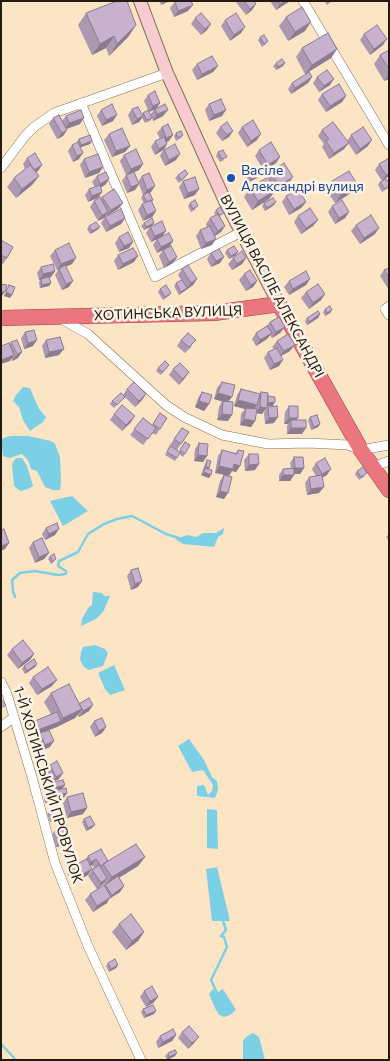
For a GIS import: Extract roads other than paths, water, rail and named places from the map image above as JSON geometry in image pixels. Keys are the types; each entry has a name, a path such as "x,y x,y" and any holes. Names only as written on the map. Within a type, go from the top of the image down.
{"highway":[{"name":"ХОТИНСЬКА ВУЛИЦЯ","path":"1,318 214,313 279,304"},
{"name":"ВУЛИЦЯ ВАСІЛЕ АЛЕКСАНДРІ","path":"279,304 361,450 389,490"}],"main road":[{"name":"ВУЛИЦЯ ВАСІЛЕ АЛЕКСАНДРІ","path":"140,1 167,73 225,201 279,304"}],"street":[{"path":"302,1 389,145"},
{"path":"1,168 14,149 34,127 54,113 167,73"},
{"path":"81,103 155,277 241,232"},
{"path":"389,306 385,309 389,315"},
{"name":"ХОТИНСЬКА ВУЛИЦЯ","path":"56,317 88,334 166,404 184,418 202,427 222,435 251,442 348,445 361,450"},
{"path":"361,450 389,445"},
{"path":"373,467 389,461"},
{"name":"1-Й ХОТИНСЬКИЙ ПРОВУЛОК","path":"1,682 14,717 55,863 88,946 141,1060"},
{"path":"1,727 14,717"}],"water":[{"path":"23,387 30,388 39,409 46,417 43,422 30,431 23,420 19,407 13,401"},
{"path":"10,436 28,436 51,441 55,444 60,457 60,490 45,487 37,471 31,469 28,460 22,454 10,458 3,456 1,439"},
{"path":"16,458 22,458 27,466 33,486 20,491 14,486 12,464"},
{"path":"72,496 88,511 63,526 50,501"},
{"path":"224,528 223,534 218,537 214,547 183,544 175,539 188,535 196,537 203,533 216,533"},
{"path":"93,592 110,596 103,612 96,619 81,626 82,619 88,608 92,605"},
{"path":"95,645 105,649 108,653 103,666 89,670 84,667 80,660 81,652 83,647"},
{"path":"114,665 125,690 110,695 105,689 98,673"},
{"path":"189,739 204,760 212,777 217,781 218,790 215,798 197,796 197,786 204,785 208,795 212,791 213,785 203,770 192,772 178,746"},
{"path":"207,809 217,810 218,849 207,848"},
{"path":"217,867 230,921 212,921 206,869"},
{"path":"213,989 217,993 223,989 236,1010 224,1017 219,1015 209,994"},
{"path":"253,1033 259,1037 265,1060 243,1060 243,1041"}],"waterway":[{"path":"15,597 12,580 20,573 35,571 58,575 66,574 66,571 58,566 59,561 78,552 88,534 104,524 117,519 132,516 166,534 182,539"},
{"path":"217,993 211,980 227,947 224,937 221,936 226,930 222,918"},
{"path":"1,1044 16,1060"}],"place":[{"name":"Васіле Александрі вулиця","path":"231,178"}]}
